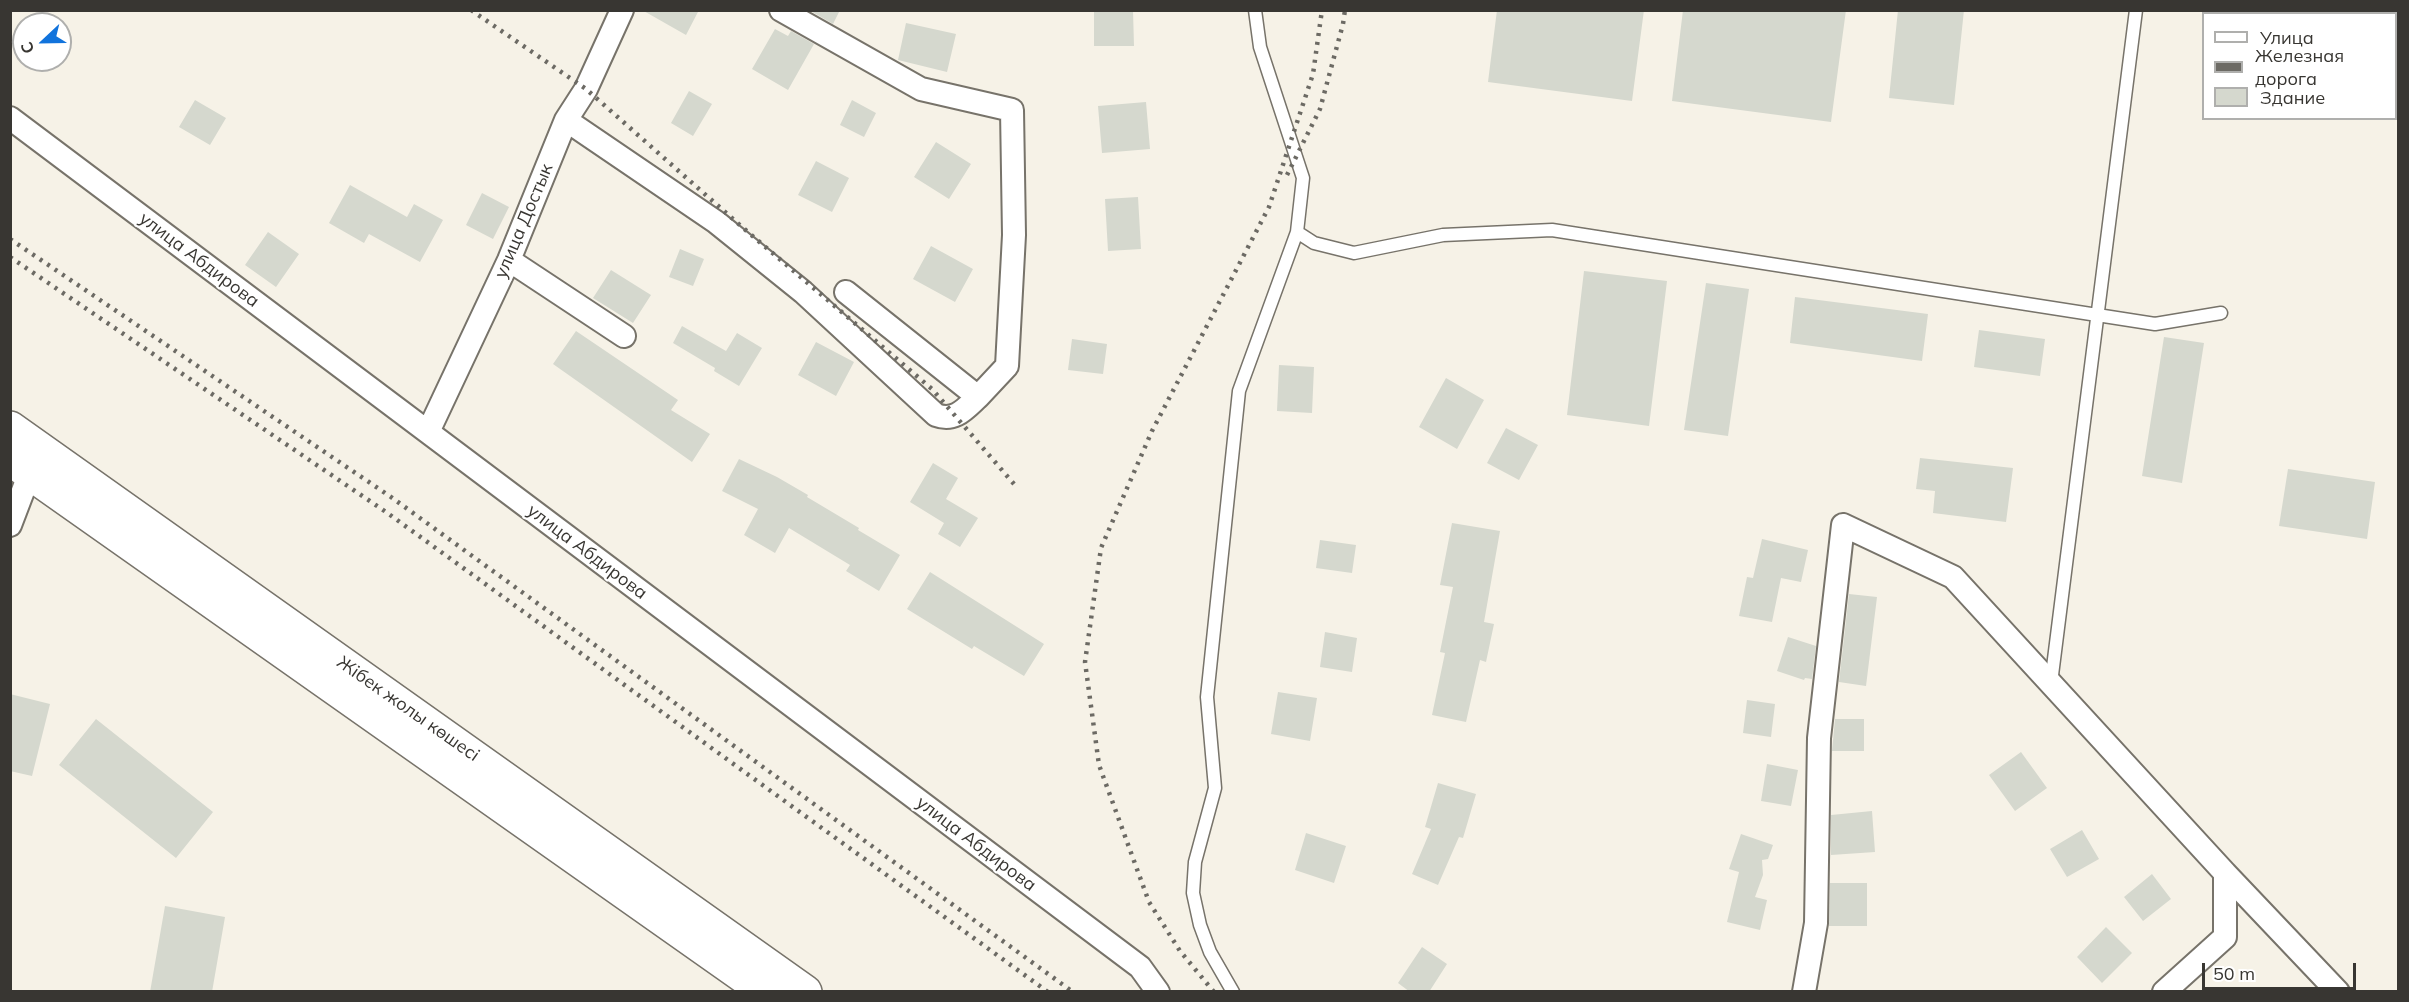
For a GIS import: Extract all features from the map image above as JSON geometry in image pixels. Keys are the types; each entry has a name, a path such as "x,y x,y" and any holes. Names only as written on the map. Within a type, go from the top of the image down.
{"main road":[{"name":"Жібек жолы көшесі","path":"10,428 27,460 672,926"},
{"name":"Жібек жолы көшесі","path":"27,460 805,992"},
{"path":"672,926 736,992"},
{"path":"672,926 766,992"}],"street":[{"name":"улица Достык","path":"428,432 508,260 566,120 586,89 622,10"},
{"path":"566,120 716,222 795,285 936,415 946,419 956,416 978,397 1007,366 1014,235 1012,110 921,89 781,10"},
{"name":"улица Абдирова","path":"10,118 1140,967 1158,992"},
{"path":"508,260 624,336"},
{"path":"846,292 978,397"},
{"path":"10,525 27,460"},
{"path":"1804,992 1816,923 1819,738 1843,525 1953,576 2225,873 2338,992"},
{"path":"2164,992 2225,938 2225,873"}],"lane":[{"path":"1233,992 1210,952 1200,925 1193,893 1195,862 1215,788 1208,697 1239,391 1297,232 1303,178 1260,47 1255,10"},
{"path":"2051,683 2136,10"},
{"path":"1297,232 1314,243 1354,253 1443,235 1552,230 2155,324 2221,313"}],"building":[{"path":"642,10 699,10 686,35"},
{"path":"809,10 840,10 833,24"},
{"path":"1094,10 1133,10 1134,46 1094,46"},
{"path":"1497,10 1644,10 1632,101 1488,82"},
{"path":"1683,10 1846,10 1831,122 1672,101"},
{"path":"1898,10 1964,10 1954,105 1889,98"},
{"path":"906,23 956,34 947,72 898,60"},
{"path":"775,29 788,36 791,31 814,44 788,90 752,69"},
{"path":"689,91 712,104 693,136 671,123"},
{"path":"195,100 226,118 210,145 179,127"},
{"path":"852,100 876,113 864,137 840,125"},
{"path":"1146,102 1150,149 1102,153 1098,106"},
{"path":"936,142 971,164 949,199 914,177"},
{"path":"816,161 849,178 832,212 798,195"},
{"path":"350,185 407,217 414,204 443,220 420,262 369,234 364,243 329,223"},
{"path":"482,193 509,207 493,239 466,225"},
{"path":"1138,197 1141,249 1108,251 1105,199"},
{"path":"268,232 299,254 276,287 245,265"},
{"path":"931,246 973,269 955,302 913,279"},
{"path":"680,249 704,259 693,286 669,277"},
{"path":"611,270 651,295 633,323 593,298"},
{"path":"1584,271 1667,281 1649,426 1567,415"},
{"path":"1706,283 1749,289 1728,436 1684,430"},
{"path":"1795,297 1928,314 1922,361 1790,343"},
{"path":"682,326 726,351 737,333 762,348 739,386 714,371 715,368 673,343"},
{"path":"1979,330 2045,339 2040,376 1974,367"},
{"path":"576,331 678,400 671,410 710,434 692,462 553,364"},
{"path":"2164,337 2204,343 2182,483 2142,476"},
{"path":"1072,339 1107,344 1103,374 1068,370"},
{"path":"816,342 854,362 836,396 798,375"},
{"path":"1279,365 1314,367 1312,413 1277,411"},
{"path":"1446,378 1484,400 1457,449 1419,427"},
{"path":"1506,428 1538,445 1519,480 1487,463"},
{"path":"1920,458 2013,468 2006,522 1933,513 1935,491 1916,489"},
{"path":"739,459 808,495 807,497 900,555 879,591 846,571 850,565 789,528 775,553 744,535 758,509 722,491"},
{"path":"933,463 958,478 946,499 978,518 960,547 938,534 944,523 910,502"},
{"path":"2288,469 2375,482 2367,539 2279,526"},
{"path":"1452,523 1500,531 1484,622 1494,624 1486,662 1480,660 1466,722 1432,715 1445,653 1440,652 1453,587 1440,585"},
{"path":"1762,539 1808,550 1801,582 1781,578 1772,622 1739,616 1747,577 1753,578"},
{"path":"1320,540 1356,545 1352,573 1316,568"},
{"path":"930,572 1044,644 1024,676 974,646 972,649 907,609"},
{"path":"1849,594 1877,597 1866,686 1839,682"},
{"path":"1325,632 1357,638 1352,672 1320,667"},
{"path":"1788,637 1816,646 1812,679 1805,678 1804,680 1777,671"},
{"path":"1278,692 1317,698 1310,741 1271,734"},
{"path":"10,694 50,704 32,776 10,771"},
{"path":"1747,700 1775,704 1771,737 1743,733"},
{"path":"96,719 213,812 176,858 59,765"},
{"path":"1835,719 1864,719 1864,751 1832,751"},
{"path":"2021,752 2047,788 2015,811 1989,775"},
{"path":"1767,764 1798,770 1791,806 1761,801"},
{"path":"1438,783 1476,794 1463,838 1459,837 1438,885 1412,874 1431,829 1425,827"},
{"path":"1872,811 1875,852 1831,855 1831,815"},
{"path":"2082,830 2099,859 2067,877 2050,849"},
{"path":"1306,833 1346,846 1334,883 1295,870"},
{"path":"1741,834 1773,845 1768,859 1762,860 1763,875 1755,897 1767,900 1760,930 1727,922 1739,872 1729,869"},
{"path":"2152,874 2171,899 2143,921 2124,897"},
{"path":"1830,883 1867,883 1867,926 1829,926"},
{"path":"165,906 225,917 212,992 150,992"},
{"path":"2106,927 2132,953 2102,983 2077,957"},
{"path":"1422,947 1447,964 1429,992 1410,992 1398,983"}],"railway":[{"path":"471,10 586,89 742,227 932,389 1014,484"},
{"path":"1214,992 1180,951 1149,902 1099,765 1085,662 1101,548 1152,431 1269,207 1313,74 1322,10"},
{"path":"1287,175 1320,109 1345,10"},
{"path":"10,239 391,497 1073,992"},
{"path":"10,257 386,512 1048,992"}]}
